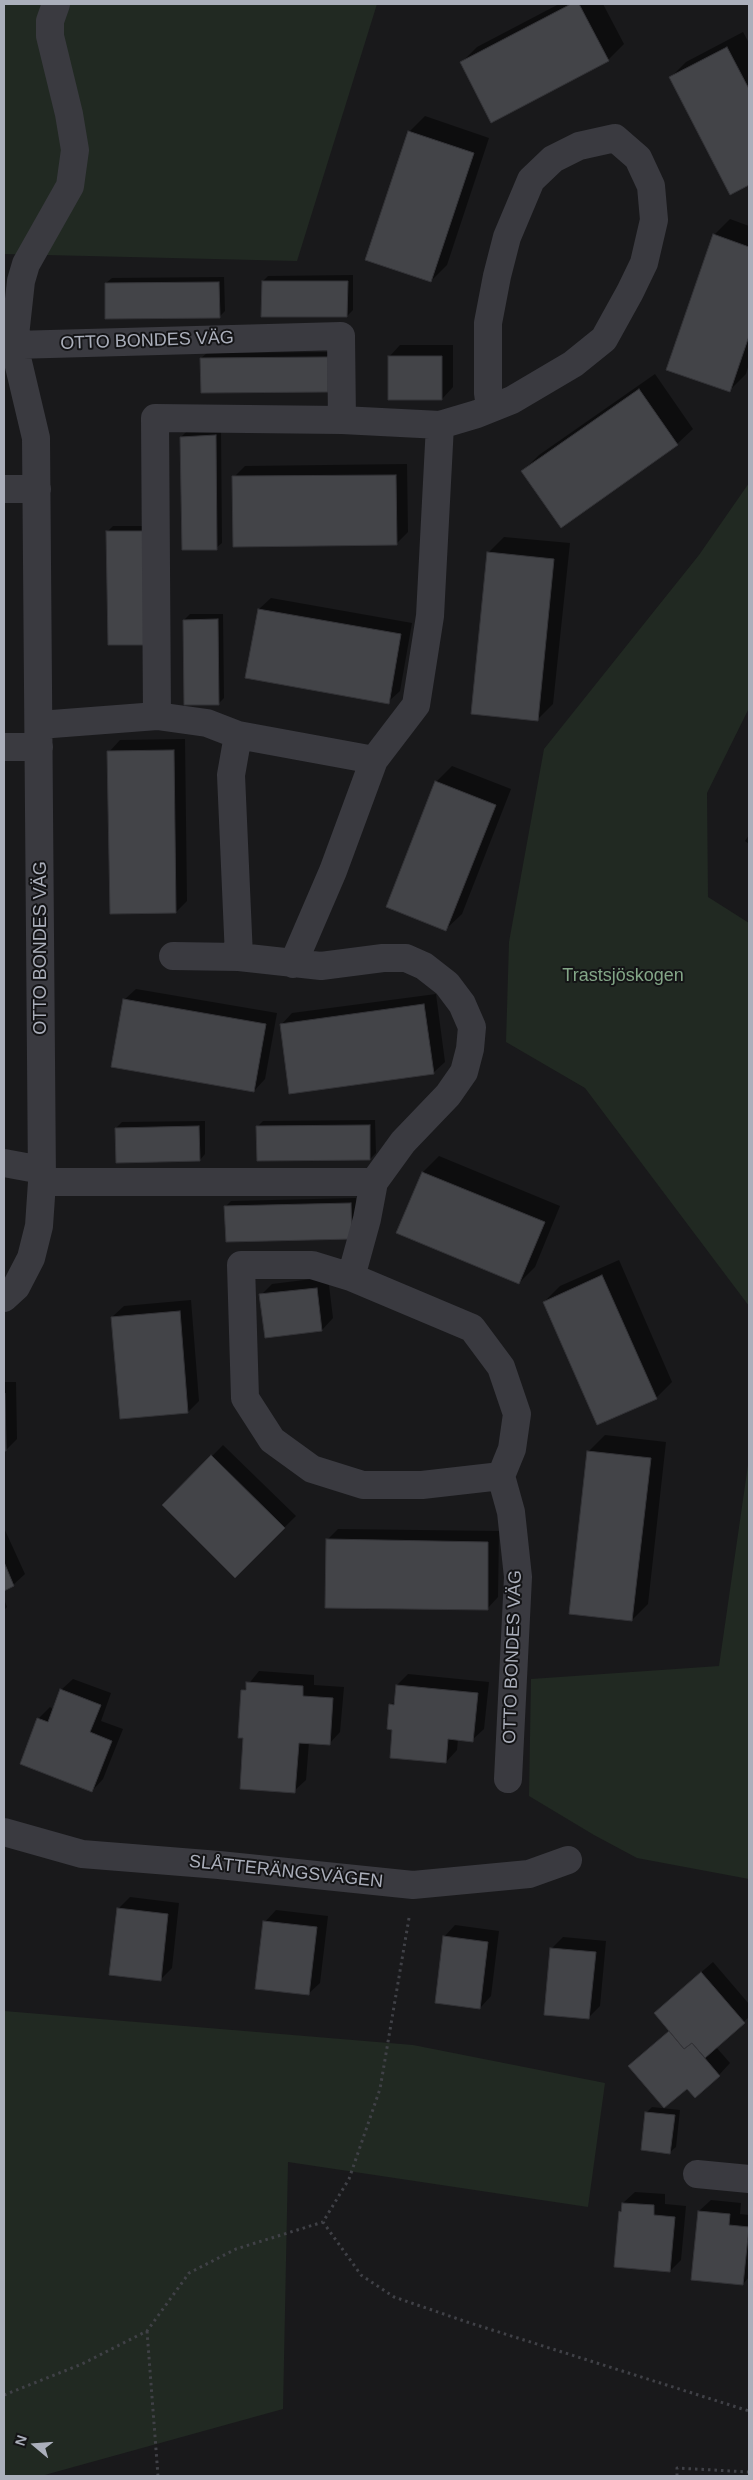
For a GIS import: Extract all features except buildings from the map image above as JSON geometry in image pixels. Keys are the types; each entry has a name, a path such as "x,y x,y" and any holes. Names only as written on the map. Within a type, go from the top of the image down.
{"street":[{"path":"14,345 21,281 26,264 70,186 75,150 69,114 50,36 50,21 56,4"},
{"path":"157,716 155,418 342,420 440,425 490,408 512,400 573,364 604,339 641,270 654,220 651,186 638,158 615,138 579,146 553,159 531,180 507,238 488,323 488,393 490,408"},
{"name":"OTTO BONDES VÄG","path":"4,1298 16,1287 31,1258 39,1226 42,1176 36,438 14,345 341,336 342,420"},
{"path":"293,964 333,871 374,760 416,706 430,616 440,425"},
{"path":"4,489 36,489"},
{"path":"4,747 39,736 157,716 207,723 238,735 374,760"},
{"path":"238,735 231,775 239,957"},
{"path":"173,956 239,957 321,966 383,958 406,958 424,966 447,984 462,1004 472,1027 470,1049 464,1072 448,1094 402,1142 374,1182 367,1219 351,1277"},
{"path":"4,1163 42,1176 374,1182"},
{"path":"241,1265 312,1265 351,1277 472,1328 501,1367 517,1414 512,1449 502,1476 422,1486 363,1485 312,1469 272,1440 245,1398 241,1265"},
{"name":"OTTO BONDES VÄG","path":"502,1476 511,1512 518,1576 508,1779"},
{"name":"SLÅTTERÄNGSVÄGEN","path":"4,1832 82,1854 218,1864 413,1885 529,1874 568,1860"},
{"path":"697,2174 749,2178"}],"path":[{"path":"4,2395 82,2364 146,2332 189,2274 236,2249 323,2222 349,2179 380,2089 413,1885"},
{"path":"323,2222 361,2275 394,2296 467,2322 749,2411"},
{"path":"146,2332 158,2476"},
{"path":"677,2476 677,2468 749,2472"}],"green space":[{"path":"4,4 377,4 297,261 4,254"},
{"name":"Trastsjöskogen","path":"749,483 749,708 707,793 708,897 749,923 749,1306 585,1088 506,1042 509,942 544,749 699,555"},
{"path":"749,1458 749,1879 637,1858 529,1796 531,1679 719,1666"},
{"path":"4,2011 413,2045 605,2083 588,2207 288,2162 283,2409 41,2476 4,2476"}]}
